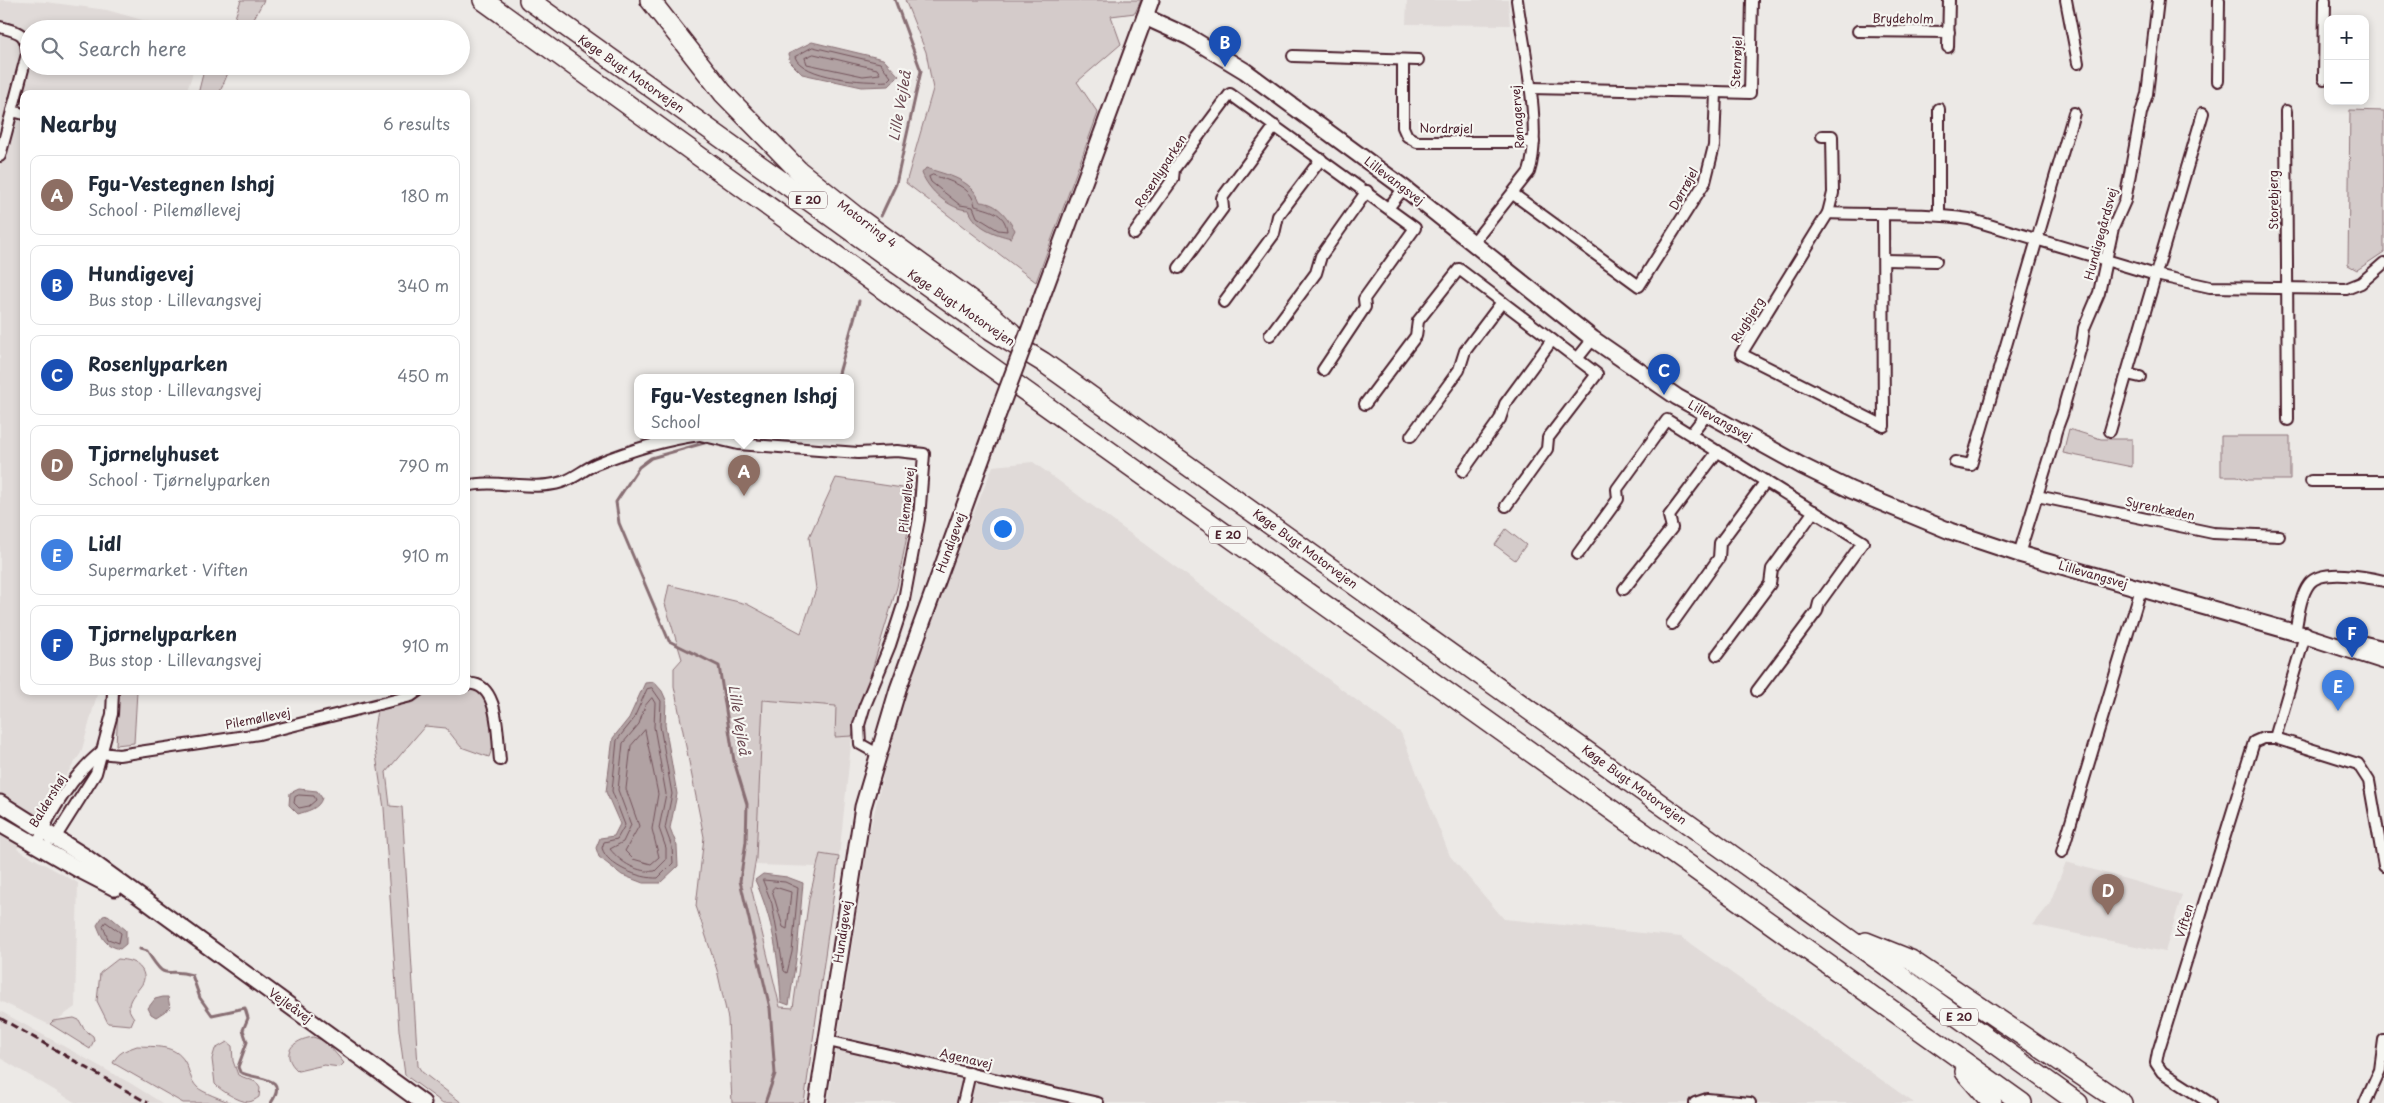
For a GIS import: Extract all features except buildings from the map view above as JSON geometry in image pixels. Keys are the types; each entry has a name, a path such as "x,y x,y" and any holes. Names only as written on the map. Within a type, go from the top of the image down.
{"highway":[{"path":"468,0 512,22"},
{"name":"E 20","path":"483,0 2022,1103"},
{"name":"Køge Bugt Motorvejen","path":"528,0 982,324 1043,362 2078,1103"},
{"name":"Motorring 4","path":"650,0 723,92 798,170 858,218 990,314 1043,362"},
{"path":"1840,932 1911,960 2122,1103"},
{"path":"1945,1048 1992,1103"}],"street":[{"name":"Hundigevej","path":"817,1103 862,816 878,754 898,689 1151,0"},
{"name":"Rønagervej","path":"1474,243 1529,172 1534,158 1530,88 1517,0"},
{"name":"Stenrøjel","path":"1716,92 1750,93 1752,0"},
{"name":"Brydeholm","path":"1948,47 1949,0"},
{"path":"2066,0 2078,63"},
{"name":"Hundigegårdsvej","path":"2019,554 2054,441 2055,428 2065,411 2065,402 2082,343 2084,328 2100,293 2113,228 2125,201 2141,113 2147,94 2158,0"},
{"path":"2218,0 2218,81"},
{"path":"2324,60 2325,0"},
{"name":"Lillevangsvej","path":"1145,17 1189,37 1244,71 1404,188 1593,339 1676,397 1802,466 1851,490 1941,527 2019,554 2302,633 2384,660"},
{"path":"0,27 20,33"},
{"name":"Brydeholm","path":"1858,31 1949,32"},
{"path":"1293,56 1418,60"},
{"name":"Nordrøjel","path":"1403,60 1403,127 1411,139 1416,142 1534,142"},
{"path":"0,156 21,75"},
{"path":"1530,88 1716,92"},
{"name":"Dørrøjel","path":"1513,194 1639,286 1705,182 1714,146 1716,92"},
{"name":"Rosenlyparken","path":"1134,234 1174,179 1174,169 1230,94 1367,191 1415,228 1364,299 1365,307 1323,370"},
{"path":"1939,109 1939,214"},
{"path":"12,111 20,113"},
{"name":"Storebjerg","path":"2286,111 2288,420"},
{"path":"1955,462 1971,465 2074,113"},
{"path":"2110,431 2203,113"},
{"path":"1179,268 1223,208 1222,198 1274,126"},
{"name":"Rugbjerg","path":"1822,136 1832,136 1833,193 1828,213 1741,354 1886,430 1883,216"},
{"path":"1224,302 1274,234 1278,216 1321,159"},
{"path":"1389,207 1404,188"},
{"path":"1270,335 1316,273 1321,256 1367,191"},
{"path":"1828,213 1883,216 1939,214 1969,219 2156,275 2210,287 2346,289 2361,283 2384,264"},
{"path":"1884,260 1936,261"},
{"path":"1365,404 1416,336 1418,320 1459,269 1597,374 1548,438 1547,449 1506,506"},
{"path":"1411,436 1459,370 1465,351 1502,302"},
{"path":"1577,359 1593,339"},
{"path":"1463,471 1500,419 1505,404 1552,340"},
{"path":"2127,374 2140,377"},
{"path":"1691,434 1707,413"},
{"path":"1578,554 1618,499 1617,489 1667,420 1863,542 1819,603 1817,611 1757,691"},
{"name":"Pilemøllevej","path":"470,485 481,483 540,486 563,482 592,466 620,454 682,439"},
{"name":"Pilemøllevej","path":"716,439 858,453 897,451 924,454 919,519 902,605 890,645 859,725 860,744 878,754"},
{"path":"1624,588 1672,528 1669,516 1718,451"},
{"path":"1672,624 1719,558 1720,543 1766,481"},
{"path":"2311,481 2384,481"},
{"name":"Syrenkæden","path":"2037,496 2213,533 2279,536"},
{"path":"1717,655 1770,584 1772,569 1814,511"},
{"path":"2384,581 2350,575 2318,578 2310,583 2304,595 2302,633 2274,738 2346,759 2358,764 2365,771 2369,781 2384,866"},
{"path":"2062,852 2141,589"},
{"name":"Lillevangsvej","path":"2302,633 2384,649"},
{"path":"470,684 483,686 492,700 500,760"},
{"name":"Baldershøj","path":"38,845 55,838 96,773 112,714 113,695"},
{"name":"Pilemøllevej","path":"100,753 119,756 259,734 412,695"},
{"name":"Viften","path":"2210,1103 2162,1072 2156,1063 2249,754 2254,742 2263,738 2274,738"},
{"name":"Baldershøj","path":"38,845 42,829 84,765 100,753"},
{"name":"Vejleåvej","path":"0,804 42,829 157,908 423,1103"},
{"name":"Vejleåvej","path":"0,824 78,869 157,908"},
{"path":"2365,1103 2380,1070 2384,1040"},
{"name":"Agenavej","path":"828,1041 1098,1103"},
{"path":"964,1103 970,1073"},
{"path":"1695,1103 1708,1100 1750,1103"}],"shaded area":[{"path":"0,0 46,2 107,10 142,20 20,20 20,75 192,75 187,90 20,90 20,695 97,695 81,753 17,849 78,883 75,1007 50,1025 0,1001"},
{"path":"241,0 264,0 253,20 234,20"},
{"path":"905,0 1141,0 1135,13 1111,16 1121,44 1077,82 1098,113 1036,282 906,183 933,89 926,52"},
{"path":"1407,0 1508,0 1510,25 1406,24"},
{"path":"203,75 227,75 221,90 199,90"},
{"path":"2350,110 2384,111 2384,252 2357,270 2348,265"},
{"path":"2069,429 2101,439 2132,439 2132,467 2063,453"},
{"path":"2221,436 2290,436 2290,480 2248,480 2237,476 2221,476"},
{"path":"1033,462 1401,733 1450,856 1504,919 1681,937 1914,1103 828,1103 869,834 895,726 949,573 993,466"},
{"path":"836,478 916,490 897,587 852,736 835,737 836,706 763,700 756,858 751,887 780,1007 793,1008 809,899 820,854 839,857 804,1103 732,1103 728,1019 717,970 696,906 704,837 674,686 674,668 682,659 665,604 669,585 747,604 801,633 816,589 809,537"},
{"path":"1506,529 1526,545 1515,560 1495,545"},
{"path":"470,689 474,689 486,697 494,744 489,757 461,747 446,728 425,726 386,772 390,806 402,807 418,1066 422,1072 462,1103 443,1103 405,1075 399,1030 384,808 373,735 377,710 421,695 470,695"},
{"path":"119,695 137,695 134,743 116,745"},
{"path":"763,700 837,706 835,737 852,736 839,857 820,854 817,867 755,865"},
{"path":"2066,862 2182,895 2165,952 2033,925 2049,905"},
{"path":"118,959 134,963 142,970 144,976 142,985 130,1002 129,1009 134,1018 131,1025 108,1023 97,1001 100,973"},
{"path":"0,1011 130,1083 162,1103 76,1103 0,1058"},
{"path":"74,1018 79,1020 84,1029 93,1036 94,1040 90,1049 50,1024 53,1021"},
{"path":"313,1037 325,1041 344,1063 340,1067 324,1065 298,1071 289,1059 290,1049 299,1041"},
{"path":"227,1042 232,1046 233,1061 238,1075 256,1082 260,1088 259,1097 252,1101 245,1102 236,1098 215,1084 212,1059 215,1049"},
{"path":"137,1046 164,1048 176,1052 185,1062 193,1081 199,1089 231,1103 183,1103 113,1063 120,1054"}],"water":[{"path":"812,42 883,59 899,76 889,86 862,87 802,74 790,62 788,54"},
{"path":"926,168 958,179 971,188 980,202 997,208 1005,215 1015,230 1011,238 980,225 969,210 954,207 947,203 929,186 922,173"},
{"path":"654,682 662,691 666,700 665,725 677,794 670,828 677,846 678,866 660,883 643,883 622,875 599,857 596,848 600,838 614,836 620,824 606,792 613,738 629,718 645,683"},
{"path":"299,789 317,791 322,798 318,805 309,811 298,814 289,805 290,793"},
{"path":"763,874 787,877 803,883 797,953 789,1005 781,1002 779,971 771,925 755,880"},
{"path":"108,915 126,930 126,944 120,949 111,946 105,941 97,925 103,916"},
{"path":"168,997 170,1008 156,1017 151,1014 148,1008 155,999"}],"waterway":[{"name":"Lille Vejleå","path":"881,216 896,184 921,71 895,0"},
{"name":"Lille Vejleå","path":"839,374 859,301"},
{"name":"Lille Vejleå","path":"711,441 651,458 639,467 616,502 619,523 669,641 719,666 734,761 747,804 746,842 740,881 770,1008 775,1074 765,1103"},
{"path":"140,949 147,951 163,971 192,975 200,998 212,1015 245,1008 248,1018 243,1030 247,1042 238,1067 240,1072 274,1083 276,1094 271,1103"}],"railway":[{"path":"0,1018 148,1103"}],"place":[{"name":"Hundigevej","path":"1225,67"},
{"name":"Rosenlyparken","path":"1664,395"},
{"name":"Fgu-Vestegnen Ishøj","path":"744,496"},
{"name":"Tjørnelyparken","path":"2352,658"},
{"name":"Lidl","path":"2338,711"},
{"name":"Tjørnelyhuset","path":"2108,915"}]}
